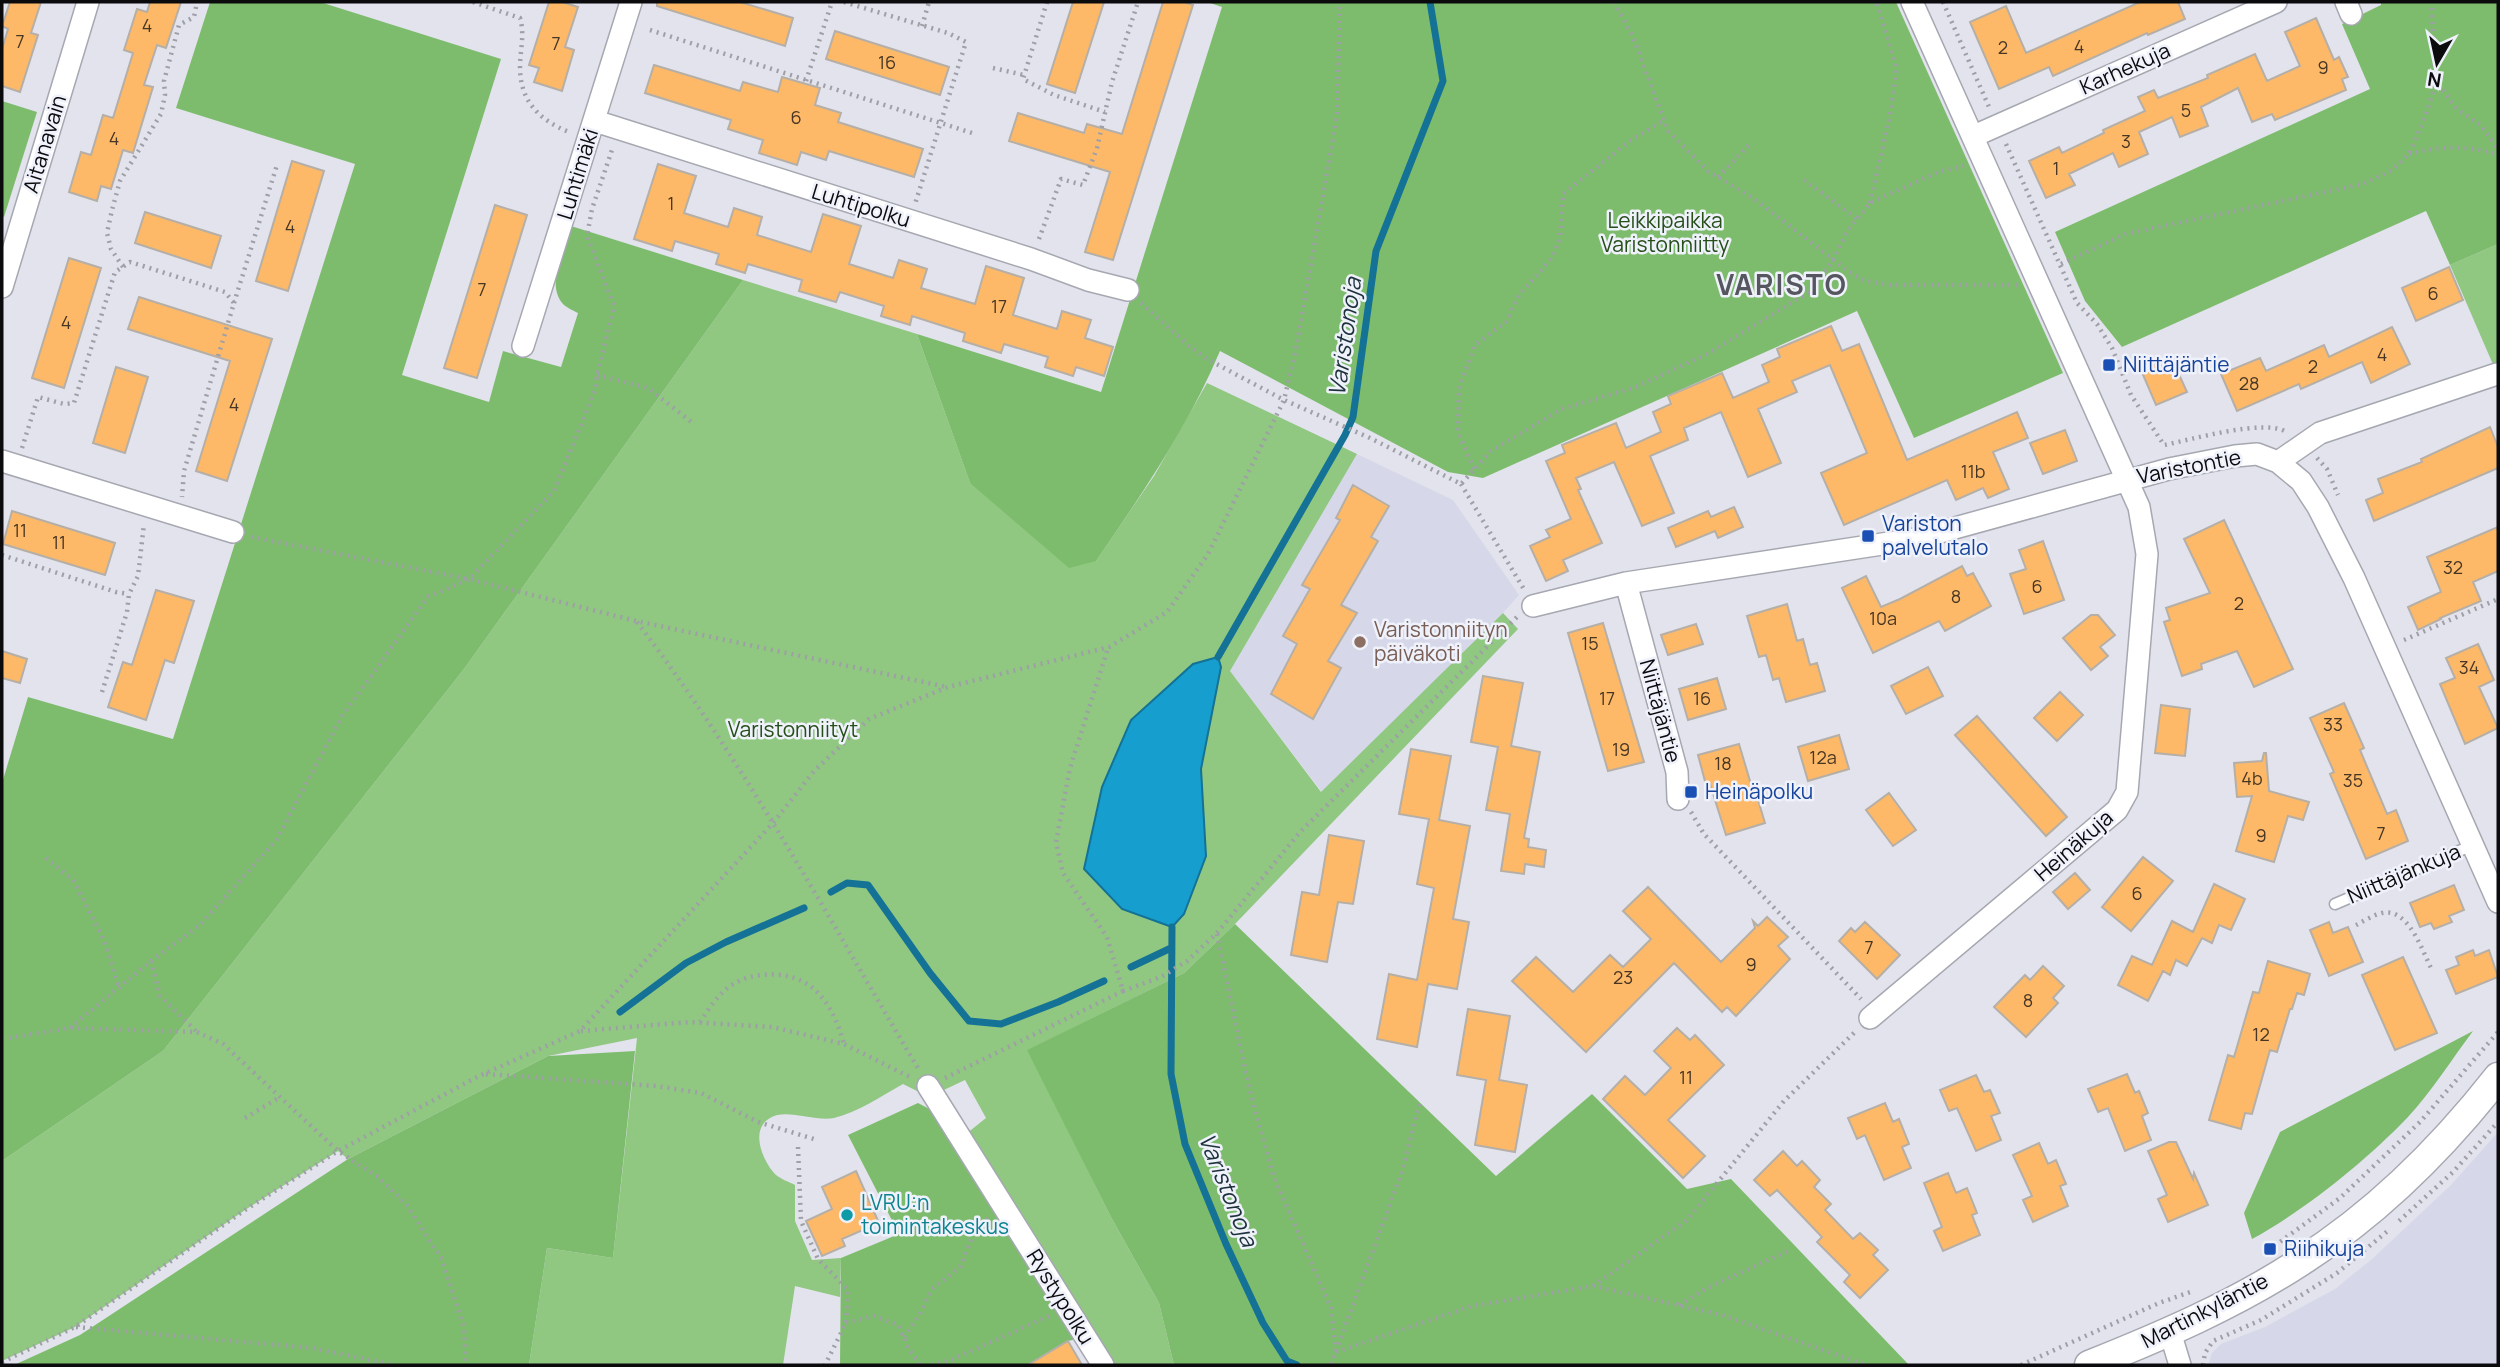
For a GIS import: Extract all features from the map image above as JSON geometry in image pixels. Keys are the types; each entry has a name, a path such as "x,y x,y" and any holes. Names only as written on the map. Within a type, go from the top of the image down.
{"main road":[{"name":"Martinkyläntie","path":"2089,1365 2211,1312 2299,1263 2322,1247 2398,1186 2446,1137 2498,1077"}],"street":[{"name":"Aitanavain","path":"2,287 88,2"},
{"name":"Luhtimäki","path":"523,346 631,2"},
{"name":"Varistontie","path":"1912,2 2127,480 2235,456 2257,454 2278,462"},
{"name":"Karhekuja","path":"1974,136 2276,2"},
{"name":"Luhtipolku","path":"592,131 618,130 1031,259 1088,280 1128,290"},
{"path":"2497,374 2320,433 2278,462 2301,481 2318,507 2354,578 2498,902"},
{"path":"10,463 145,510 181,516 233,532"},
{"path":"1533,606 1626,583 1915,539 2127,480"},
{"name":"Heinäkuja","path":"1870,1018 2117,810 2127,792 2147,554 2139,507 2127,480"},
{"name":"Niittäjäntie","path":"1626,583 1677,772 1678,799"},
{"name":"Rystypolku","path":"928,1086 1103,1365"},
{"path":"2170,1332 2180,1365"}],"lane":[{"name":"Niittäjänkuja","path":"2335,904 2473,845"}],"path":[{"path":"123,267 111,249 107,233 120,181 161,114 165,95 164,81 179,25 194,17 197,2"},
{"path":"473,2 520,18 523,36 520,67 523,91 529,103 551,125 592,131"},
{"path":"806,81 832,2"},
{"path":"844,2 966,42 909,221"},
{"path":"922,26 929,2"},
{"path":"1047,2 1023,79 1054,95 1105,112"},
{"path":"1031,259 1060,179 1083,185 1097,148 1112,82 1138,2"},
{"path":"580,1031 773,823 814,771 869,719 948,688 1109,647 1167,612 1208,554 1284,400 1296,349 1337,115 1340,2"},
{"path":"1614,2 1633,37 1668,131 1718,177 1756,201 1833,260 1866,281 1889,285 2016,286 2057,255"},
{"path":"1870,203 1890,116 1897,68 1875,2"},
{"path":"1943,2 2077,303 2097,324 2112,348 2131,395 2164,445 2261,426 2282,429 2305,444 2327,469 2342,505"},
{"path":"2061,264 2124,234 2363,184 2392,170 2409,154 2434,89 2432,2"},
{"path":"650,30 972,133"},
{"path":"993,68 1024,75"},
{"path":"2434,78 2458,110 2481,125 2498,152"},
{"path":"1474,468 1458,432 1459,388 1475,345 1506,322 1519,295 1552,258 1560,238 1563,194 1631,140 1664,120"},
{"path":"70,1028 151,961 200,925 276,839 342,716 428,597 469,579 554,491 596,388 614,306 587,236 592,209 618,130"},
{"path":"1718,177 1749,145"},
{"path":"2409,154 2430,148 2498,152"},
{"path":"1461,484 1490,451 1562,409 1636,387 1709,353 1811,291 1833,260 1856,218 1870,203 1938,172 1983,162 2009,150"},
{"path":"181,516 184,471 277,165"},
{"path":"1804,180 1856,218"},
{"path":"10,463 38,397 65,404 74,403 115,272 130,262 143,265 225,292 234,303"},
{"path":"928,1086 1123,991 1161,976 1187,961 1217,933 1300,832 1511,622 1533,606 1461,484 1370,438 1284,400 1207,359 1128,290"},
{"path":"597,375 648,388 694,425"},
{"path":"102,692 127,612 129,594 138,576 145,510"},
{"path":"233,532 469,579 636,621 948,688"},
{"path":"2,555 129,594"},
{"path":"2408,652 2403,640 2498,599"},
{"path":"636,621 679,677 773,823 928,1086"},
{"path":"1109,647 1070,768 1056,842 1063,873 1107,937 1123,991"},
{"path":"1593,1286 1687,1220 1784,1101 1870,1018 1858,995 1704,834 1696,817 1678,799"},
{"path":"46,858 73,880 103,938 119,988"},
{"path":"2356,925 2383,913 2395,914 2405,921 2431,968"},
{"path":"1217,933 1248,1083 1273,1175 1331,1308 1336,1352"},
{"path":"151,961 160,996 197,1032 223,1044 338,1151 378,1177 406,1204 442,1259 464,1328 466,1365"},
{"path":"699,1023 723,991 748,976 777,974 805,982 823,998 837,1019 844,1044"},
{"path":"2,1362 75,1327 245,1210 338,1151 485,1073 580,1031 699,1023 772,1027 844,1044 928,1086"},
{"path":"2,1039 70,1028 197,1032"},
{"path":"2264,1253 2340,1198 2410,1132 2498,1032"},
{"path":"485,1073 656,1086 701,1093 758,1122 814,1139"},
{"path":"245,1118 280,1097"},
{"path":"1331,1365 1401,1174 1420,1103"},
{"path":"798,1147 801,1221 818,1259 848,1290 846,1323 825,1365"},
{"path":"904,1337 920,1314 932,1289 960,1267 975,1230 1003,1206"},
{"path":"1679,1306 1705,1289 1788,1251"},
{"path":"1336,1352 1472,1306 1593,1286 1721,1315 1866,1365"},
{"path":"2021,1365 2159,1303 2199,1289"},
{"path":"931,1365 951,1360 1067,1308"},
{"path":"846,1323 874,1316 898,1325 921,1365"},
{"path":"75,1327 312,1348 395,1365"}],"shaded area":[{"name":"Varistonniityn päiväkoti","path":"1357,454 1453,500 1519,595 1322,792 1230,671"},
{"path":"2498,1132 2498,1365 2208,1365 2212,1353 2221,1344 2265,1327 2335,1289 2372,1259 2451,1185"}],"green space":[{"path":"210,2 320,2 501,59 402,375 489,402 503,351 561,367 578,313 563,304 556,286 558,265 571,226 743,280 464,669 163,1051 2,1161 2,783 28,697 173,739 355,164 176,108"},
{"name":"Leikkipaikka Varistonniitty","path":"1207,2 1896,2 2063,373 1914,438 1857,311 1483,478 1448,472 1220,351 1179,433 1096,561 1069,568 970,483 917,334 1101,392 1222,7"},
{"path":"2381,2 2498,2 2498,244 2450,265 2426,211 2122,347 2085,301 2055,232 2370,89 2342,24 2381,5"},
{"path":"2,101 37,112 4,217 2,216"},
{"path":"2498,244 2498,376 2450,265"},
{"name":"Varistonniityt","path":"743,280 917,334 970,483 1096,561 1154,476 1207,383 1357,454 1230,671 1321,792 1503,613 1518,629 1235,924 1184,973 1028,1050 1112,1219 1159,1303 1174,1365 1112,1365 966,1134 986,1118 965,1080 929,1097 903,1084 861,1108 834,1118 784,1114 764,1123 760,1130 760,1146 776,1175 795,1185 795,1221 812,1260 841,1258 840,1297 795,1286 783,1365 529,1365 547,1248 613,1258 637,1038 548,1056 348,1159 338,1151 245,1210 75,1327 2,1361 2,1161 163,1051 464,669"},
{"path":"1235,924 1496,1176 1592,1094 1687,1189 1731,1179 1909,1365 1174,1365 1159,1303 1112,1219 1027,1050 1184,973"},
{"path":"2473,1031 2425,1097 2391,1134 2314,1199 2252,1239 2244,1213 2280,1132"},
{"path":"635,1051 613,1258 547,1248 529,1365 14,1365 80,1335 348,1159 548,1056"},
{"path":"918,1103 937,1113 1077,1339 1068,1341 1028,1365 840,1365 841,1258 899,1234 848,1135"}],"water":[{"path":"1218,657 1221,667 1201,769 1206,856 1184,914 1172,927 1122,909 1084,869 1102,787 1131,720 1193,664"}],"building":[{"path":"10,2 41,2 31,33 38,35 20,92 2,86 2,49 8,29 2,26"},
{"path":"150,2 181,2 166,48 157,45 144,85 153,87 133,153 123,150 111,189 101,186 97,201 69,192 81,152 91,155 103,115 113,118 133,53 124,50 137,9 147,12"},
{"path":"549,2 562,2 578,7 565,47 574,50 562,91 534,82 539,68 529,65"},
{"path":"657,2 740,2 793,18 785,46 657,6"},
{"path":"1073,2 1104,2 1075,93 1047,84"},
{"path":"1163,2 1193,5 1113,260 1085,252 1110,172 1009,141 1018,113 1084,133 1087,124 1122,134"},
{"path":"2140,2 2178,2 2185,19 2148,35 2147,33 2053,76 2049,67 1999,89 1970,22 2006,6 2026,53"},
{"path":"2316,18 2334,60 2339,57 2348,77 2342,79 2346,90 2275,120 2272,114 2252,122 2238,88 2201,107 2208,126 2180,137 2172,117 2139,132 2148,154 2119,167 2113,153 2069,174 2075,185 2046,198 2029,161 2059,147 2062,153 2145,111 2138,97 2154,90 2158,98 2208,78 2207,75 2255,54 2267,81 2300,66 2285,32"},
{"path":"835,31 949,67 940,95 826,59"},
{"path":"654,65 740,91 743,82 778,92 782,77 820,88 815,105 841,113 838,122 923,149 914,177 829,151 826,160 801,152 797,165 759,153 763,140 728,129 731,120 645,93"},
{"path":"292,161 324,171 288,291 256,281"},
{"path":"658,164 696,176 684,213 728,227 734,208 762,217 757,235 811,252 823,214 861,226 849,264 893,278 899,260 927,269 921,288 975,304 986,266 1024,278 1013,315 1057,329 1062,311 1091,320 1085,338 1113,347 1104,376 1076,367 1073,376 1045,367 1048,357 1004,344 1001,353 963,341 965,333 912,316 910,325 881,316 884,306 840,292 836,302 799,291 802,280 748,264 745,273 716,264 719,254 675,241 672,251 634,239"},
{"path":"495,205 527,215 477,378 444,368"},
{"path":"145,212 221,236 211,268 135,243"},
{"path":"69,258 101,268 64,388 32,378"},
{"path":"2449,267 2463,300 2416,321 2402,288"},
{"path":"139,297 272,339 227,481 196,471 230,361 128,329"},
{"path":"1831,326 1842,351 1859,344 1907,460 2017,412 2028,438 1993,452 2009,489 1988,498 1983,488 1956,500 1947,480 1844,525 1821,473 1867,453 1830,365 1792,381 1797,392 1758,409 1781,463 1748,477 1721,412 1684,428 1688,440 1650,456 1674,513 1642,526 1614,462 1576,478 1581,489 1578,490 1602,543 1563,560 1568,571 1546,581 1530,546 1550,537 1546,530 1571,519 1546,461 1565,453 1562,445 1616,423 1626,448 1661,432 1653,412 1671,404 1668,396 1722,373 1733,398 1769,382 1762,365 1780,357 1777,349"},
{"path":"2392,327 2410,364 2371,383 2362,362 2301,389 2299,384 2237,411 2221,374 2260,358 2266,371 2324,345 2329,357"},
{"path":"2171,357 2187,392 2156,405 2141,370"},
{"path":"116,367 148,377 125,453 93,443"},
{"path":"2490,427 2498,447 2498,468 2374,521 2366,500 2383,493 2378,479 2422,462 2421,459"},
{"path":"2065,430 2077,461 2043,474 2030,443"},
{"name":"Varistonniityn päiväkoti","path":"1353,485 1389,506 1371,537 1378,541 1341,605 1357,613 1328,661 1341,668 1313,719 1271,694 1297,644 1283,636 1310,589 1302,585 1340,520 1336,518"},
{"path":"1734,507 1743,527 1718,538 1715,531 1676,547 1668,528 1708,511 1711,517"},
{"path":"12,511 115,543 105,575 3,544"},
{"path":"2224,520 2293,669 2254,687 2237,651 2201,664 2202,669 2182,676 2164,622 2170,620 2166,608 2210,593 2184,539"},
{"path":"2498,527 2498,571 2473,582 2481,601 2418,630 2408,607 2441,592 2427,557"},
{"path":"2043,541 2064,600 2024,614 2010,574 2026,569 2019,550"},
{"path":"1962,566 1967,576 1973,573 1991,606 1945,631 1939,621 1873,653 1842,588 1866,576 1881,607"},
{"path":"156,590 194,601 174,663 165,660 146,720 108,707 123,662 132,665"},
{"path":"1787,604 1797,641 1803,639 1810,665 1817,663 1825,691 1786,702 1779,678 1773,680 1766,655 1759,657 1747,616"},
{"path":"2091,615 2098,615 2115,635 2100,647 2108,656 2091,670 2063,638"},
{"path":"1603,623 1644,762 1608,771 1568,633"},
{"path":"1696,624 1703,644 1668,655 1661,635"},
{"path":"2478,644 2494,680 2479,687 2498,728 2465,744 2440,684 2455,678 2446,658"},
{"path":"2,651 27,659 20,683 2,678"},
{"path":"1928,667 1943,696 1906,714 1891,686"},
{"path":"1483,676 1523,683 1511,746 1540,752 1524,838 1529,839 1528,847 1546,850 1544,867 1525,864 1524,874 1501,871 1510,814 1486,810 1498,747 1471,742"},
{"path":"1717,678 1726,709 1688,720 1679,689"},
{"path":"2060,692 2083,715 2057,741 2034,718"},
{"path":"2344,703 2364,748 2360,750 2387,814 2396,810 2408,841 2366,859 2330,774 2334,772 2310,718"},
{"path":"2161,705 2190,709 2185,756 2155,753"},
{"path":"1977,716 2067,817 2046,836 1955,735"},
{"path":"1839,735 1849,769 1808,781 1798,747"},
{"path":"1739,744 1765,823 1726,835 1710,784 1706,785 1698,755"},
{"path":"1411,749 1451,756 1439,820 1470,826 1453,919 1469,922 1457,989 1428,984 1417,1047 1377,1039 1389,974 1417,980 1434,888 1417,884 1429,819 1399,814"},
{"path":"2264,753 2269,791 2309,802 2303,820 2288,816 2274,862 2236,851 2252,796 2237,797 2234,763 2262,761"},
{"path":"1889,793 1916,830 1893,846 1866,810"},
{"path":"1329,835 1364,841 1353,904 1338,902 1327,962 1291,955 1302,892 1319,895"},
{"path":"2143,857 2173,881 2131,931 2102,907"},
{"path":"2075,873 2090,890 2068,909 2053,892"},
{"path":"2214,884 2245,899 2231,930 2219,925 2212,943 2202,938 2187,966 2176,960 2170,975 2163,971 2148,1001 2118,985 2132,956 2152,965 2172,921 2193,932"},
{"path":"2454,885 2464,910 2449,916 2452,922 2434,929 2431,923 2420,927 2410,903"},
{"path":"1648,887 1721,962 1755,928 1753,921 1758,926 1767,917 1788,937 1778,946 1790,959 1736,1016 1727,1007 1722,1012 1674,963 1586,1052 1512,981 1536,957 1573,992 1610,955 1623,967 1651,939 1623,911"},
{"path":"1865,922 1900,955 1877,979 1839,941 1851,928 1855,932"},
{"path":"2329,922 2333,933 2348,927 2363,962 2329,976 2310,930"},
{"path":"2473,950 2475,956 2489,950 2498,977 2456,994 2446,970 2459,965 2456,957"},
{"path":"2403,957 2437,1033 2395,1050 2362,975"},
{"path":"2268,961 2310,974 2304,995 2297,993 2290,1009 2277,1052 2270,1050 2252,1114 2245,1113 2241,1129 2209,1120 2228,1055 2234,1057 2253,992 2259,993"},
{"path":"2043,966 2064,986 2053,998 2058,1003 2026,1037 1994,1007 2025,975 2030,980"},
{"path":"1468,1009 1510,1016 1499,1080 1527,1085 1515,1152 1475,1145 1486,1080 1457,1075"},
{"path":"1677,1028 1690,1040 1695,1035 1724,1065 1668,1120 1705,1156 1683,1178 1603,1099 1625,1076 1645,1095 1671,1068 1654,1051"},
{"path":"2127,1074 2135,1093 2139,1091 2148,1113 2142,1116 2151,1140 2125,1151 2108,1108 2098,1112 2088,1089"},
{"path":"1976,1075 1984,1092 1990,1090 2000,1113 1991,1116 2001,1140 1976,1151 1957,1108 1949,1111 1940,1090"},
{"path":"1885,1103 1893,1122 1899,1119 1909,1144 1902,1147 1911,1168 1884,1180 1865,1135 1857,1139 1848,1118"},
{"path":"2169,1142 2176,1142 2208,1205 2168,1222 2158,1199 2167,1195 2148,1151"},
{"path":"2039,1143 2048,1164 2056,1160 2066,1184 2060,1186 2068,1206 2033,1222 2023,1200 2032,1196 2013,1155"},
{"path":"1783,1151 1797,1166 1802,1161 1820,1180 1814,1187 1831,1204 1825,1210 1853,1239 1860,1233 1878,1250 1873,1255 1888,1270 1860,1298 1844,1282 1850,1275 1817,1242 1822,1237 1777,1190 1770,1196 1754,1180"},
{"name":"LVRU:n toimintakeskus","path":"856,1171 879,1223 842,1239 845,1246 822,1256 806,1221 832,1209 822,1187"},
{"path":"1948,1173 1956,1193 1967,1188 1977,1213 1972,1215 1980,1235 1943,1251 1934,1231 1942,1227 1924,1183"},
{"path":"1068,1341 1082,1365 1028,1365"}],"waterway":[{"name":"Varistonoja","path":"1218,657 1353,417 1376,251 1443,81 1430,2"},
{"path":"831,892 847,883 868,885 930,973 969,1021 1001,1024 1104,981"},
{"path":"620,1012 686,963 726,942 804,908"},
{"name":"Varistonoja","path":"1172,927 1171,1074 1185,1144 1226,1244 1263,1323 1287,1361 1297,1365"},
{"path":"1131,967 1171,948"}],"place":[{"name":"Niittäjäntie","path":"2109,365"},
{"name":"Variston palvelutalo","path":"1868,536"},
{"name":"Varistonniityn päiväkoti","path":"1360,642"},
{"name":"Heinäpolku","path":"1691,792"},
{"name":"LVRU:n toimintakeskus","path":"847,1215"},
{"name":"Riihikuja","path":"2270,1249"}],"district":[{"name":"VARISTO","path":"1782,285"}]}
